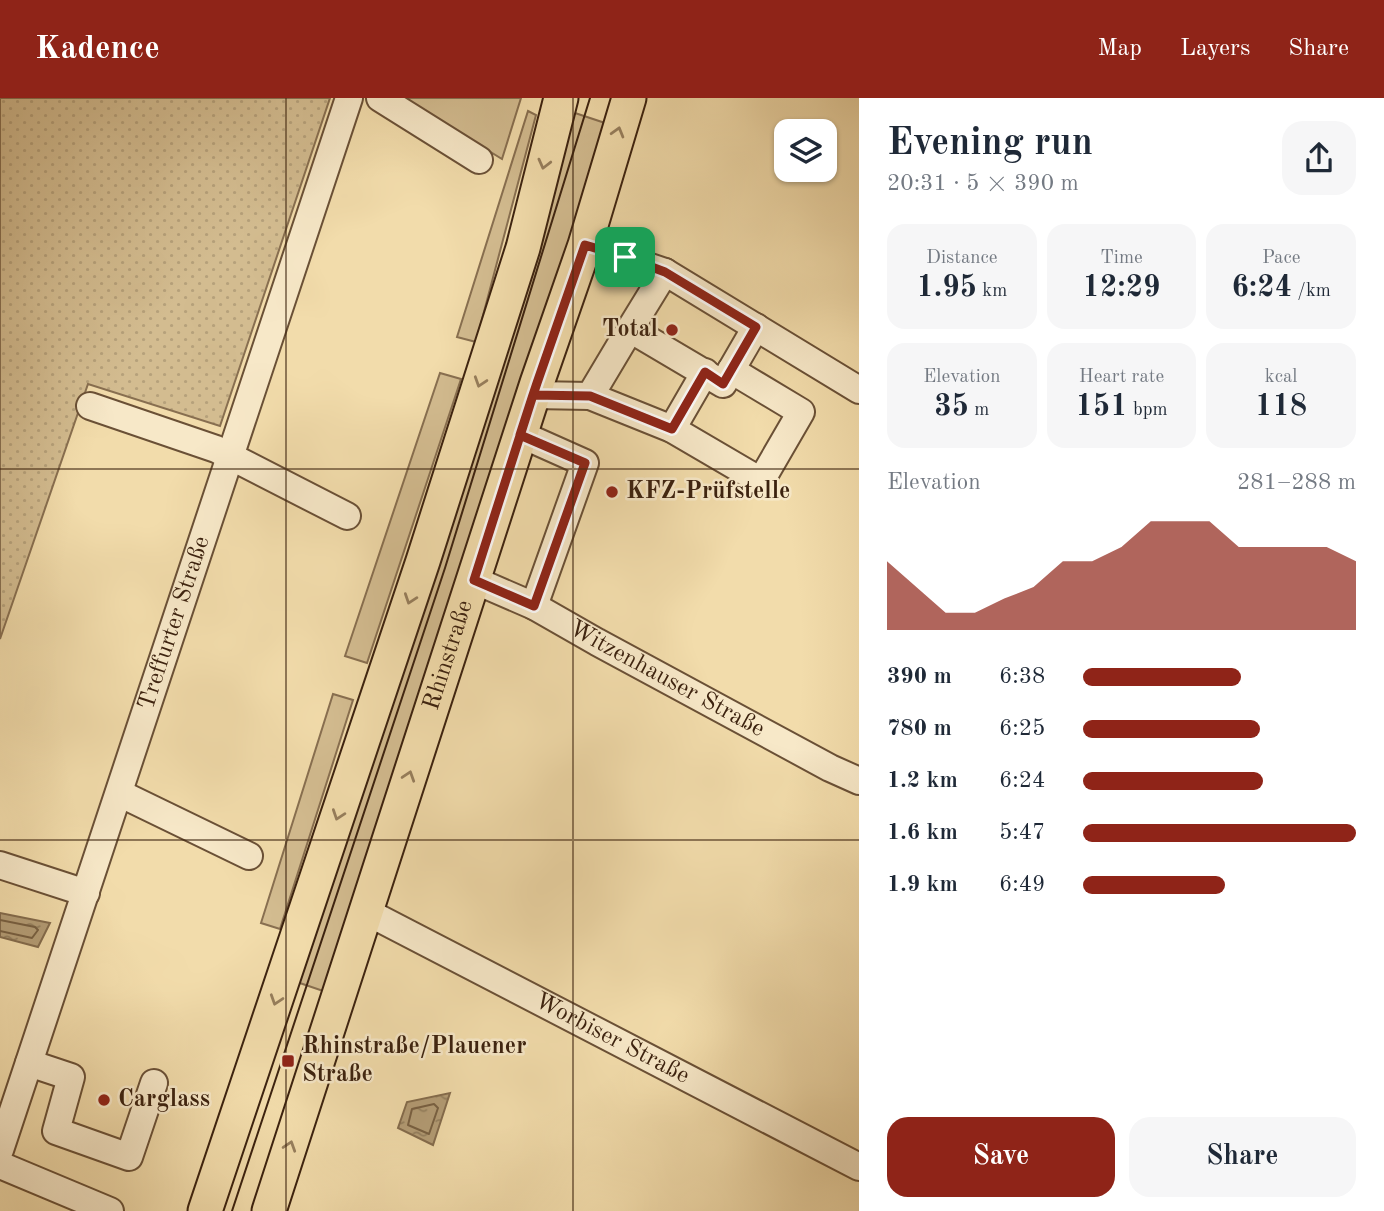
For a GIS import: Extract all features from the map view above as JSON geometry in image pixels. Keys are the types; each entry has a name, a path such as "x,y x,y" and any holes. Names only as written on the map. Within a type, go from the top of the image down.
{"main road":[{"path":"205,1211 494,339 523,248 561,98"},
{"name":"Rhinstraße","path":"269,1211 533,395 585,245 629,98"}],"street":[{"name":"Treffurter Straße","path":"0,1150 349,98"},
{"path":"380,98 479,160"},
{"path":"585,245 665,272 859,390"},
{"path":"590,396 665,272"},
{"path":"630,329 723,384 756,327"},
{"path":"533,395 590,396 672,429 761,481 801,412 731,370"},
{"path":"672,429 705,372"},
{"path":"90,406 216,449 347,516"},
{"path":"520,435 585,463 534,606"},
{"name":"Witzenhauser Straße","path":"474,580 534,606 830,768 859,781"},
{"path":"119,793 249,856"},
{"path":"0,865 86,893"},
{"name":"Worbiser Straße","path":"365,911 859,1167"},
{"path":"29,1063 71,1077 56,1131 129,1157 154,1083"},
{"path":"0,1165 110,1211"}],"shaded area":[{"path":"0,98 330,98 220,426 88,384 0,639"},
{"path":"403,98 521,98 502,159"},
{"path":"528,111 536,115 476,342 457,337"},
{"path":"569,111 611,125 329,993 294,981"},
{"path":"440,373 461,379 367,663 345,656"},
{"path":"333,694 353,700 280,929 261,923"}],"water":[{"path":"0,913 50,923 38,947 0,937"},
{"path":"450,1093 433,1145 398,1128 407,1102"}],"tram line":[{"path":"232,1211 445,568 590,98"}],"place":[{"name":"Total","path":"672,330"},
{"name":"KFZ-Prüfstelle","path":"612,492"},
{"name":"Rhinstraße/Plauener Straße","path":"288,1061"},
{"name":"Carglass","path":"104,1100"}],"route":[{"path":"625,257 585,245 533,395 520,435 474,580 534,606 585,463 520,435 533,395 590,396 672,429 705,372 723,384 756,327 665,272 625,257"}]}
